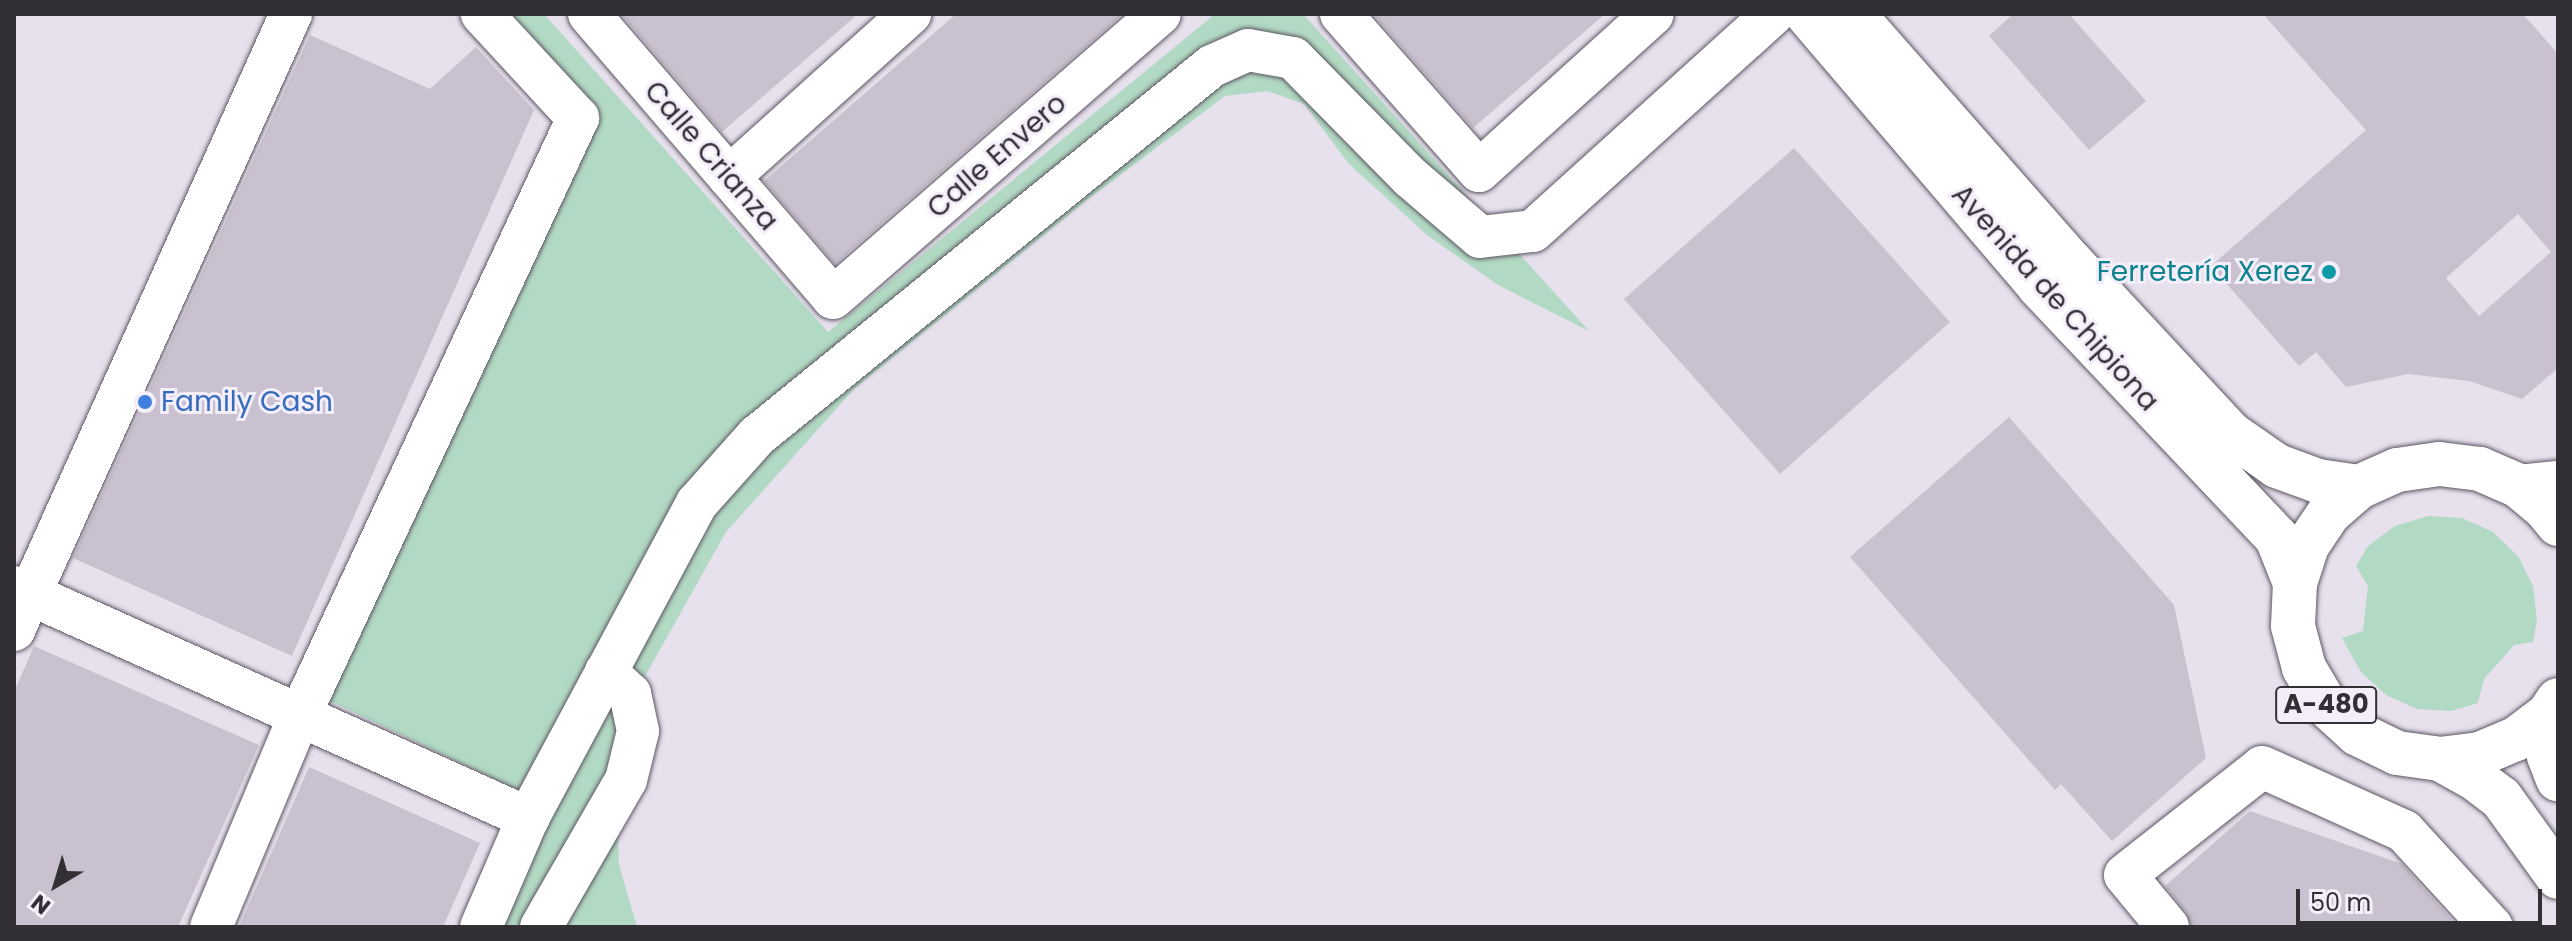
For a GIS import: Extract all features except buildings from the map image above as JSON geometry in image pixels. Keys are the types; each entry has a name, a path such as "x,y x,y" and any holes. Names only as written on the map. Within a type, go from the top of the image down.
{"main road":[{"name":"Avenida de Chipiona","path":"1807,14 2039,286 2277,538 2295,583"},
{"name":"Avenida de Chipiona","path":"1853,14 2071,262 2231,434 2277,466 2318,481 2359,487"},
{"name":"A-480","path":"2553,708 2516,739 2480,754 2440,759 2397,753 2358,734 2326,705 2304,668 2293,626 2295,583 2307,546 2329,513 2359,487 2397,470 2439,464 2480,469 2538,484 2546,509 2558,524"},
{"name":"A-480","path":"2553,708 2549,756 2558,779"},
{"name":"A-480","path":"2440,759 2473,777 2501,798 2558,877"}],"street":[{"path":"291,14 19,603 299,717 528,818"},
{"path":"211,927 299,717 578,118 482,14"},
{"name":"Calle Crianza","path":"589,14 833,298"},
{"path":"729,177 910,14"},
{"name":"Calle Envero","path":"833,298 1160,14"},
{"path":"1341,14 1479,171 1653,14"},
{"path":"481,927 528,818 697,503 757,436 1212,66 1248,50 1293,58 1410,177 1480,237 1533,231 1773,14"},
{"path":"541,927 626,780 638,731 630,694 606,672"},
{"path":"2168,927 2125,875 2262,767 2404,831 2492,927"}],"green space":[{"path":"482,14 544,14 828,332 1215,14 1303,14 1589,331 1498,285 1427,235 1349,164 1304,104 1267,91 1225,96 1086,201 854,389 726,532 644,678 617,797 619,864 637,927 503,927 554,807 311,692 578,118"},
{"path":"2428,516 2462,518 2493,532 2518,556 2533,586 2537,620 2533,642 2514,645 2484,679 2478,703 2451,711 2417,709 2386,695 2361,672 2342,638 2363,631 2368,586 2356,566 2368,546 2395,526"}],"place":[{"name":"Ferretería Xerez","path":"2329,272"},
{"name":"Family Cash","path":"145,402"}]}
